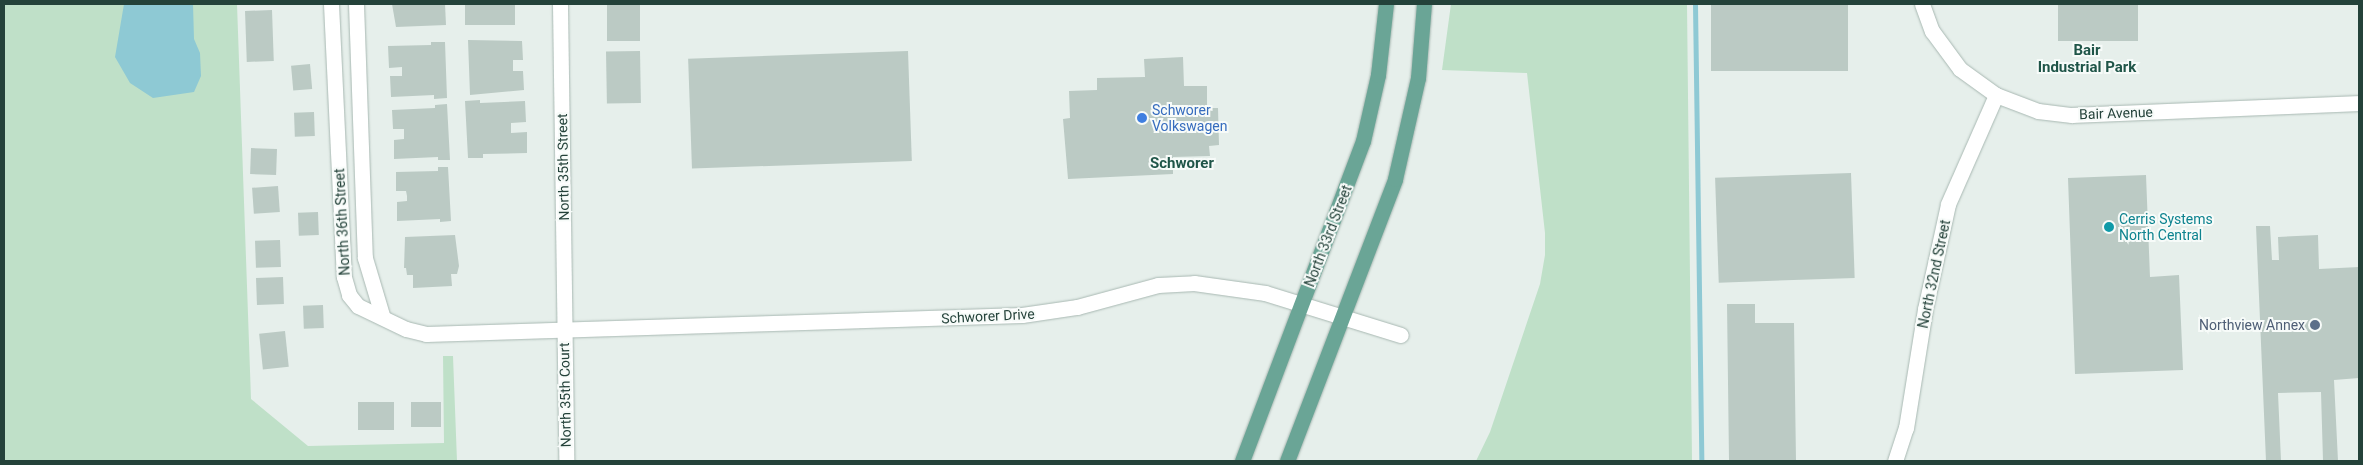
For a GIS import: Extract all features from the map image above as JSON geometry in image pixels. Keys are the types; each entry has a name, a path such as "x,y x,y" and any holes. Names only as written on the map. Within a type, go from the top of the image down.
{"main road":[{"name":"North 33rd Street","path":"1242,461 1363,141 1378,75 1386,4"},
{"path":"1287,461 1395,179 1407,136 1418,78 1424,4"}],"street":[{"name":"North 36th Street","path":"331,4 344,277 349,295 358,306 377,320"},
{"name":"North 36th Street","path":"356,4 365,258 377,320"},
{"name":"North 35th Street","path":"560,4 565,330"},
{"name":"Bair Avenue","path":"1922,4 1932,31 1947,54 1960,69 1996,95 2020,106 2063,115 2359,103"},
{"name":"North 32nd Street","path":"1895,461 1906,428 1930,282 1948,204 1996,95"},
{"name":"Schworer Drive","path":"377,320 426,334 1040,314 1077,307 1137,289 1184,283 1226,285 1302,302 1401,335"},
{"name":"North 35th Court","path":"565,330 566,461"}],"green space":[{"path":"4,4 237,4 251,399 308,446 444,443 443,356 453,356 457,461 4,461"},
{"path":"1451,4 1687,4 1692,461 1476,461 1490,432 1540,284 1545,255 1545,233 1527,73 1442,70"}],"water":[{"path":"124,4 193,4 194,39 200,53 201,76 194,92 153,98 130,83 115,57"}],"building":[{"path":"392,4 445,4 446,25 396,27"},
{"path":"465,4 515,4 515,25 465,25"},
{"path":"607,4 640,4 640,41 607,41"},
{"path":"1711,4 1848,4 1848,71 1711,71"},
{"path":"2058,4 2138,4 2138,41 2058,41"},
{"path":"272,10 274,61 247,62 245,11"},
{"path":"468,40 522,41 523,60 513,60 513,71 523,71 524,90 470,95"},
{"path":"431,42 445,42 447,98 434,99 434,95 391,97 390,76 402,76 402,67 389,68 388,46 431,45"},
{"path":"640,51 641,103 607,104 606,52"},
{"path":"908,51 912,161 692,169 688,59"},
{"name":"Schworer Volkswagen","path":"1183,57 1184,86 1207,86 1207,108 1218,108 1219,145 1209,146 1210,156 1173,157 1173,174 1068,179 1063,119 1070,118 1069,91 1097,90 1097,78 1145,77 1144,59"},
{"path":"310,64 312,89 293,91 291,66"},
{"path":"480,100 480,103 525,101 526,122 511,123 511,133 527,132 527,153 483,154 483,158 468,158 465,101"},
{"path":"447,104 450,160 438,160 438,157 394,159 394,140 404,139 404,129 393,129 392,110 435,108 435,105"},
{"path":"314,112 315,136 295,137 294,113"},
{"path":"251,148 277,149 276,175 250,174"},
{"path":"438,167 448,167 451,221 440,222 440,219 397,221 397,202 407,201 407,196 406,191 396,191 396,172 438,171"},
{"path":"1851,173 1855,278 1719,283 1715,178"},
{"name":"Cerris Systems North Central","path":"2146,175 2150,277 2179,275 2183,370 2075,374 2068,178"},
{"path":"278,186 280,212 254,214 252,188"},
{"path":"318,212 319,235 299,236 298,213"},
{"name":"Northview Annex","path":"2256,226 2270,226 2272,260 2279,260 2278,237 2318,235 2319,269 2359,267 2359,378 2334,380 2338,461 2323,461 2321,392 2278,393 2281,461 2266,461"},
{"path":"455,235 459,266 457,274 451,274 452,286 413,288 413,275 407,275 406,268 404,268 405,237"},
{"path":"280,240 281,267 256,268 255,241"},
{"path":"283,277 284,304 257,305 256,278"},
{"path":"1727,304 1755,304 1755,323 1794,323 1796,461 1729,461"},
{"path":"323,305 324,328 304,329 303,306"},
{"path":"285,331 289,367 263,370 259,334"},
{"path":"358,402 394,402 394,430 358,430"},
{"path":"411,402 441,402 441,427 411,427"}],"waterway":[{"path":"1695,4 1701,461"}],"place":[{"name":"Schworer Volkswagen","path":"1142,118"},
{"name":"Cerris Systems North Central","path":"2109,227"},
{"name":"Northview Annex","path":"2315,325"}],"district":[{"name":"Bair Industrial Park","path":"2087,58"},
{"name":"Schworer","path":"1182,164"}]}
